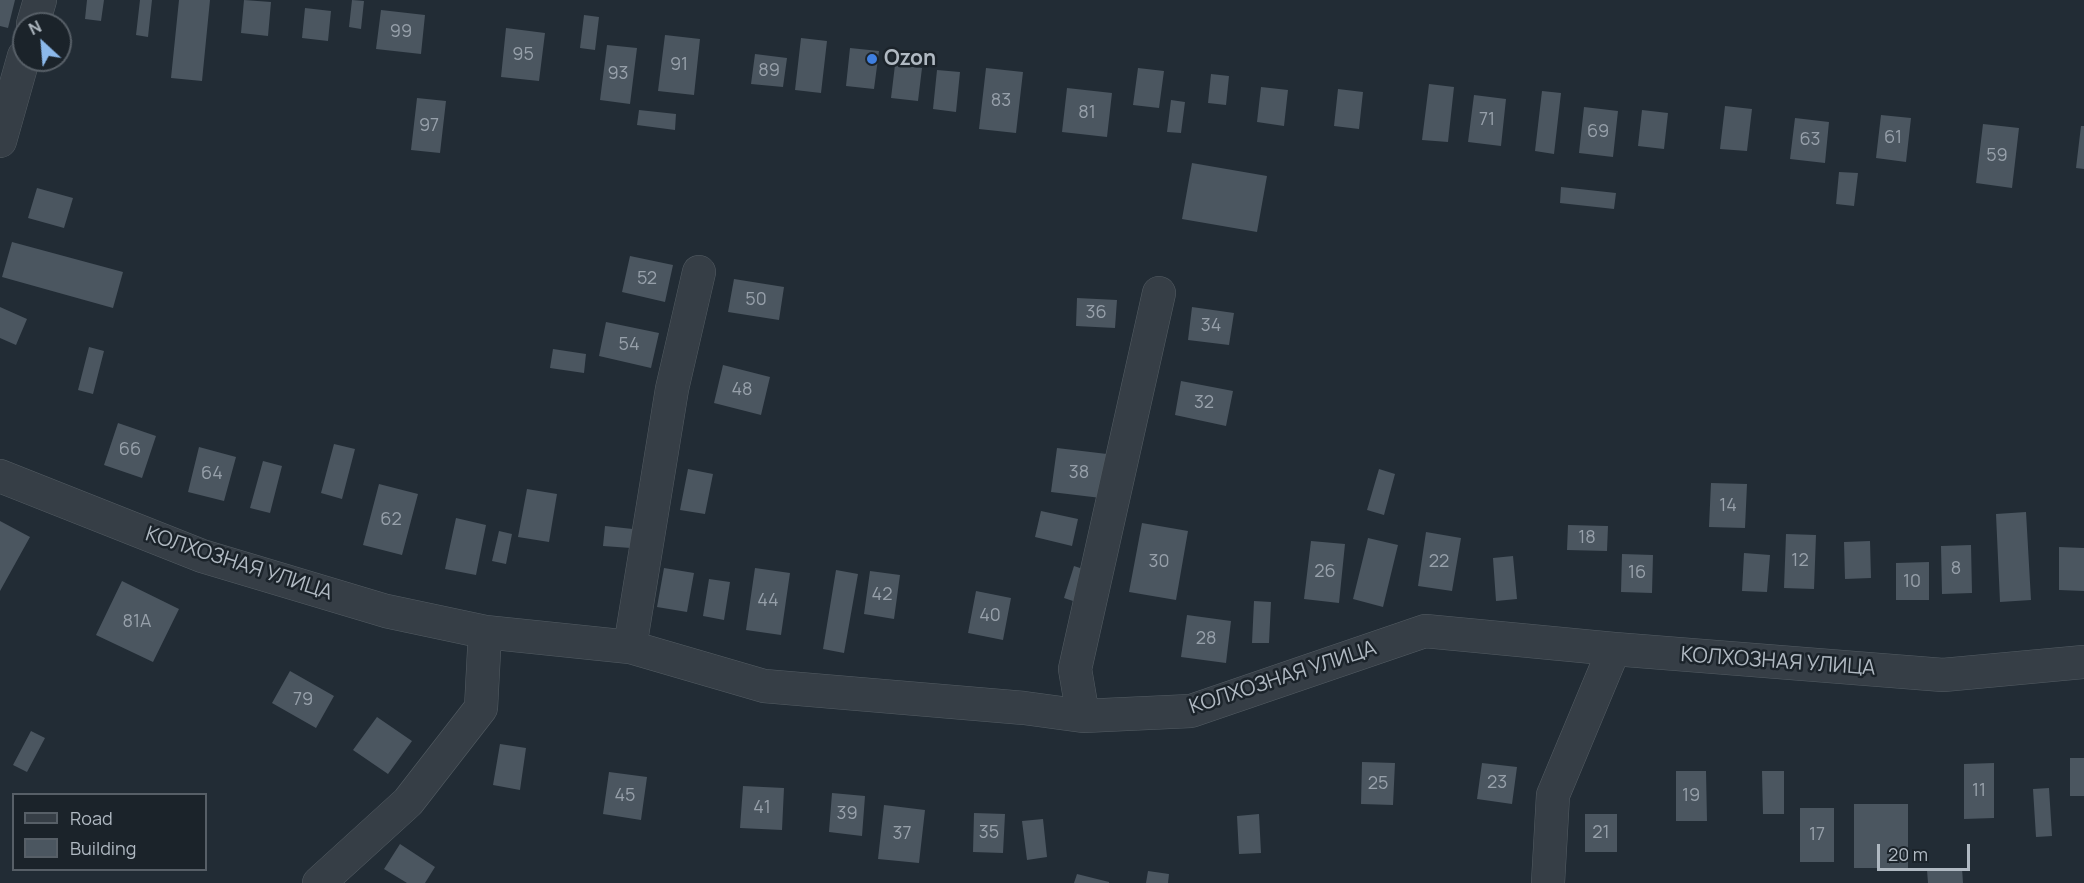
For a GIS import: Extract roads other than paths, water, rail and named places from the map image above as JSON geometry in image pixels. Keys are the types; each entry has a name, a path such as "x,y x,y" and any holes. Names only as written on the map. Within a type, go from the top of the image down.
{"street":[{"path":"0,141 19,72"},
{"path":"630,647 672,389 699,272"},
{"path":"1083,716 1075,669 1159,293"},
{"name":"КОЛХОЗНАЯ УЛИЦА","path":"0,476 202,556 386,611 485,632 630,647 764,686 1024,708 1083,716 1191,711 1425,631 1614,649 1943,675 2084,662"},
{"path":"319,883 408,802 481,708 485,632"},
{"path":"1548,883 1552,795 1614,649"}],"place":[{"name":"Ozon","path":"872,59"}]}
